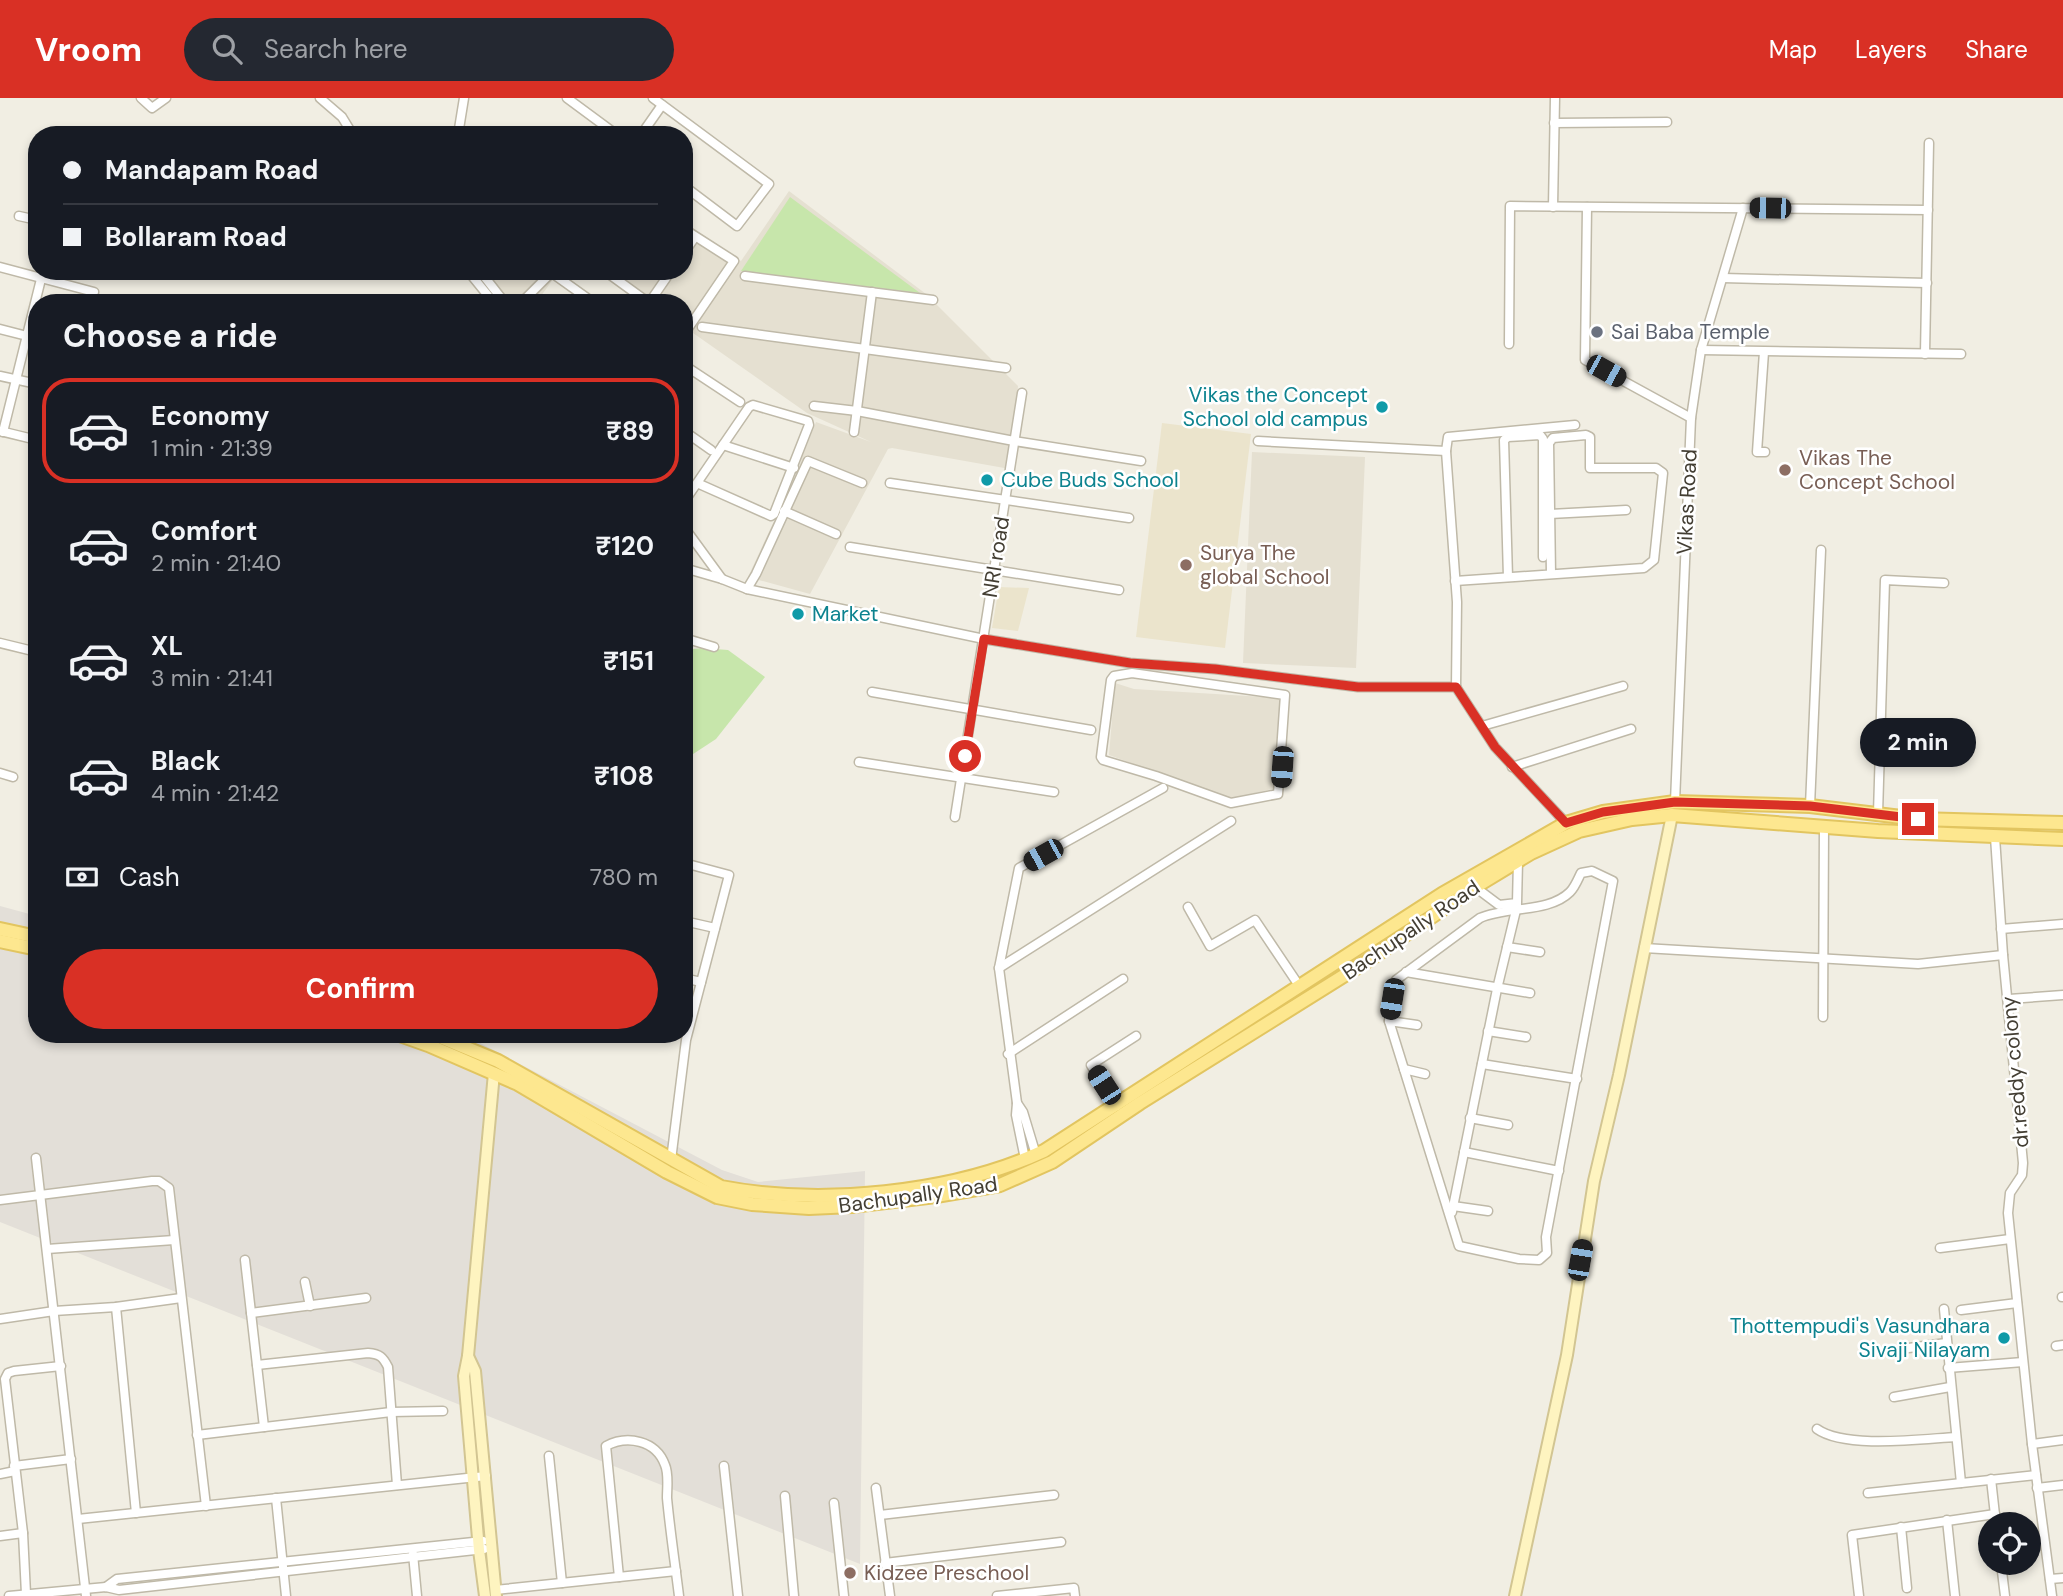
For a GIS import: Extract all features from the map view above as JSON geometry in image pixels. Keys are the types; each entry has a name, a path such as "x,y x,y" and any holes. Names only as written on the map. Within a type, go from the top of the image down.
{"main road":[{"path":"1673,808 1810,806 1918,819 2063,823"},
{"path":"1673,808 1878,831 2063,839"},
{"name":"Bachupally Road","path":"419,1043 518,1084 667,1172 717,1198 752,1204 809,1208 936,1196 1000,1185 1017,1180 1052,1162 1140,1102 1369,960 1424,914 1503,857 1566,823 1603,812 1673,808"},
{"name":"Bachupally Road","path":"455,1043 498,1061 721,1187 759,1194 803,1196 897,1190 965,1179 1031,1157 1117,1106 1214,1040 1300,987 1518,861 1579,831 1673,808"},
{"path":"0,929 28,935"},
{"path":"0,941 28,947"}],"street":[{"path":"141,98 152,108 166,98"},
{"path":"320,98 342,117 348,126"},
{"path":"459,126 464,98"},
{"path":"567,98 605,126"},
{"path":"653,98 690,126"},
{"path":"1553,206 1555,98"},
{"path":"647,126 662,105"},
{"path":"1554,123 1667,122"},
{"path":"693,128 769,184 737,226 693,193"},
{"path":"1925,354 1929,143"},
{"path":"1508,344 1510,206 1928,210"},
{"path":"1587,207 1585,359 1691,418"},
{"name":"Vikas Road","path":"1673,808 1691,418 1701,351 1743,208"},
{"path":"19,216 28,218"},
{"path":"693,240 695,237 734,261 693,321"},
{"path":"0,267 28,272"},
{"path":"745,276 933,300"},
{"path":"1723,278 1927,283"},
{"path":"59,280 94,292"},
{"path":"475,280 487,294"},
{"path":"487,280 498,294"},
{"path":"530,294 545,280"},
{"path":"564,280 582,294"},
{"path":"624,280 639,294"},
{"path":"854,432 872,292"},
{"path":"702,327 1006,368"},
{"path":"0,329 27,336"},
{"path":"28,332 1,432 28,438"},
{"path":"1701,351 1961,354"},
{"path":"1764,352 1758,452 1765,452"},
{"path":"693,371 740,402"},
{"path":"0,376 28,382"},
{"name":"NRI road","path":"955,817 1022,393"},
{"path":"693,489 697,483 749,407 757,405 808,421 809,425 793,468 771,516 697,483"},
{"path":"814,406 857,411 1014,441 1141,461"},
{"path":"1566,823 1512,767 1456,687 1455,581 1446,451 1448,437 1460,434 1575,425"},
{"path":"1508,577 1504,440 1508,438 1540,435 1543,439 1543,557"},
{"path":"1455,581 1644,568 1654,560 1663,473 1656,468 1590,468 1590,437 1586,435 1553,438 1549,443 1551,574"},
{"path":"693,437 711,450"},
{"path":"1258,441 1446,451"},
{"path":"723,445 793,468"},
{"path":"747,589 808,461 862,483"},
{"path":"890,483 1129,518"},
{"path":"1550,514 1626,510"},
{"path":"784,511 836,534"},
{"path":"693,539 722,579"},
{"path":"850,547 1119,590"},
{"path":"1810,806 1821,550"},
{"path":"693,571 747,589 984,639 1130,663 1215,669 1374,688 1456,687"},
{"path":"1878,814 1885,580 1944,583"},
{"path":"693,641 714,647"},
{"path":"0,643 28,650"},
{"path":"1130,663 1132,673"},
{"path":"1213,686 1215,669"},
{"path":"1132,673 1285,695 1287,698 1280,790 1275,795 1231,803 1107,762 1101,757 1111,680 1114,676 1132,673"},
{"path":"1270,692 1272,676"},
{"path":"1482,726 1623,686"},
{"path":"872,692 1091,730"},
{"path":"1512,767 1631,729"},
{"path":"859,762 1054,792"},
{"path":"0,773 13,776"},
{"path":"1031,1157 1016,1115 1017,1103 1008,1054 999,968 1019,869 1163,788"},
{"path":"1515,1596 1567,1355 1594,1181 1619,1075 1673,808"},
{"path":"999,968 1231,821"},
{"path":"1823,1017 1824,826"},
{"name":"dr.reddy colony","path":"1995,837 2003,955 2024,1163 2022,1175 2010,1193 2008,1213 2037,1488 2052,1596"},
{"path":"1452,1210 1488,1031 1517,906 1518,861"},
{"path":"693,865 729,874 693,1013"},
{"path":"1475,887 1499,905 1517,906 1550,904 1571,892 1581,873 1592,871 1613,881 1546,1237 1547,1253 1539,1260 1519,1259 1459,1246 1452,1210 1389,1021 1396,980 1480,918 1517,906"},
{"path":"1188,907 1210,946 1255,920 1300,987"},
{"path":"693,923 715,928"},
{"path":"2001,929 2063,924"},
{"path":"1507,947 1540,952"},
{"path":"1644,948 1918,964 2003,955"},
{"path":"1406,972 1530,993"},
{"path":"1008,1054 1123,979"},
{"path":"693,980 701,982"},
{"path":"2008,999 2063,995"},
{"path":"1389,1021 1417,1025"},
{"path":"1488,1031 1526,1037"},
{"path":"1117,1106 1091,1065 1136,1036"},
{"path":"671,1160 686,1043"},
{"path":"1482,1064 1577,1079"},
{"path":"1405,1069 1425,1074"},
{"path":"494,1073 464,1376 472,1476 492,1594 562,1583 676,1571"},
{"path":"1470,1118 1508,1125"},
{"path":"1464,1152 1559,1171"},
{"path":"36,1158 85,1592"},
{"path":"0,1200 159,1181 165,1184 170,1195 206,1506"},
{"path":"1452,1210 1488,1211"},
{"path":"1940,1248 2010,1239"},
{"path":"47,1249 174,1240"},
{"path":"245,1260 264,1427"},
{"path":"305,1282 310,1306"},
{"path":"0,1319 181,1298"},
{"path":"251,1313 366,1298"},
{"path":"1961,1310 2017,1303"},
{"path":"116,1307 136,1513"},
{"path":"1944,1309 1961,1483"},
{"path":"1901,1349 1946,1343"},
{"path":"257,1365 377,1354 383,1357 388,1367 397,1485"},
{"path":"468,1356 475,1371 486,1476 484,1545"},
{"path":"1948,1368 2023,1362"},
{"path":"26,1594 23,1533 5,1387 8,1373 61,1366"},
{"path":"1894,1397 1951,1387"},
{"path":"197,1435 391,1412 443,1411"},
{"path":"1817,1429 1827,1436 1883,1441 1956,1437"},
{"path":"618,1577 606,1446 617,1440 628,1439 649,1445 660,1455 666,1467 667,1498 679,1596"},
{"path":"2032,1444 2063,1440"},
{"path":"549,1456 562,1583"},
{"path":"0,1474 71,1459"},
{"path":"724,1466 738,1596"},
{"path":"1868,1493 2036,1475"},
{"path":"78,1519 486,1476"},
{"path":"1991,1479 1995,1512"},
{"path":"2037,1488 2063,1485"},
{"path":"876,1488 890,1596"},
{"path":"880,1515 1054,1495"},
{"path":"785,1496 794,1596"},
{"path":"276,1498 286,1596"},
{"path":"834,1503 844,1596"},
{"path":"1859,1596 1852,1535 1978,1516"},
{"path":"1947,1520 1955,1596"},
{"path":"1901,1527 1907,1588"},
{"path":"0,1536 23,1533"},
{"path":"886,1563 1061,1542"},
{"path":"9,1596 85,1592 106,1587 117,1579 282,1568 484,1545"},
{"path":"413,1553 417,1596"},
{"path":"106,1587 143,1591 282,1568"},
{"path":"2002,1575 2005,1596"},
{"path":"142,1577 143,1591"},
{"path":"2050,1579 2063,1578"},
{"path":"997,1596 1075,1592"}],"shaded area":[{"path":"789,191 926,294 1018,386 1010,469 888,449 810,594 748,577 794,478 816,422 871,442 807,413 693,333 693,294 627,294 608,280 693,280 693,228 741,261"},
{"path":"481,280 553,280 542,294 494,294"},
{"path":"1162,423 1251,434 1225,648 1136,637"},
{"path":"1252,452 1365,457 1356,668 1243,663"},
{"path":"999,587 1029,588 1018,631 992,628"},
{"path":"1115,683 1134,689 1282,698 1276,788 1230,799 1109,755"},
{"path":"0,906 28,914 28,1043 480,1043 722,1170 758,1182 865,1171 860,1564 0,1222"}],"green space":[{"path":"790,197 920,293 741,271"},
{"path":"693,649 728,650 765,677 716,739 693,754"}],"place":[{"name":"Sai Baba Temple","path":"1597,332"},
{"name":"Vikas the Concept School old campus","path":"1382,407"},
{"name":"Vikas The Concept School","path":"1785,470"},
{"name":"Cube Buds School","path":"987,480"},
{"name":"Surya The global School","path":"1186,565"},
{"name":"Market","path":"798,614"},
{"name":"Thottempudi's Vasundhara Sivaji Nilayam","path":"2004,1338"},
{"name":"Kidzee Preschool","path":"850,1573"}],"route":[{"path":"965,756 984,639 1130,663 1215,669 1358,687 1456,687 1495,747 1566,823 1603,812 1675,802 1810,806 1918,819"}]}
